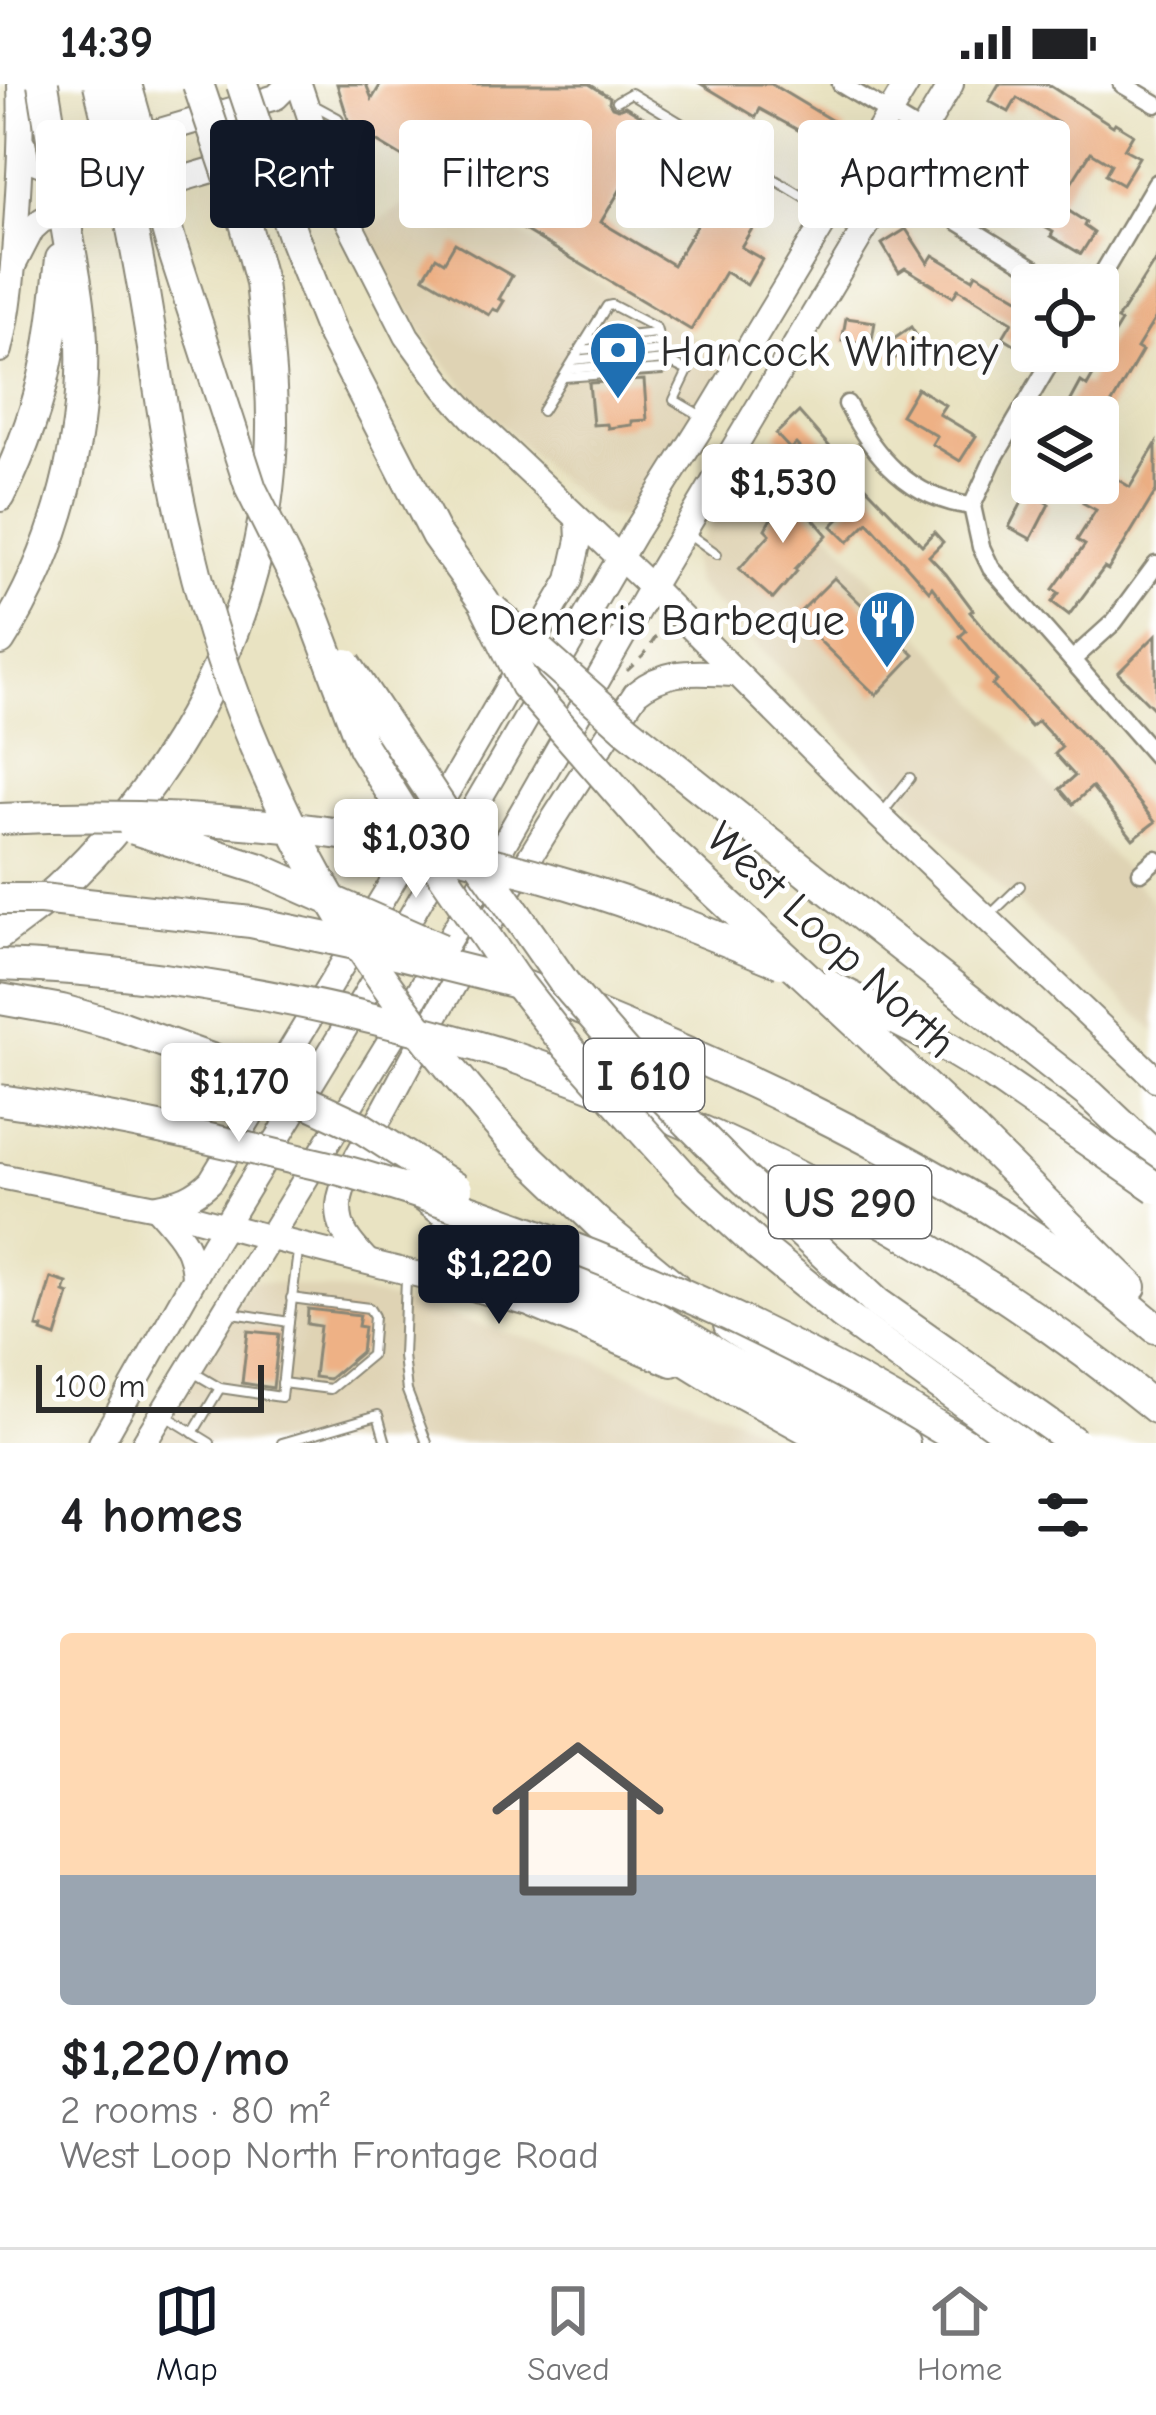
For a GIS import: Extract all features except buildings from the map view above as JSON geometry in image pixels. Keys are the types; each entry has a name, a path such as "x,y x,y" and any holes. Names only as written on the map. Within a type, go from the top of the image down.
{"highway":[{"path":"44,84 50,120"},
{"path":"99,84 135,245 190,550 228,676 273,788 326,890 428,1040 514,1143 600,1225 686,1295 904,1443"},
{"name":"I 610","path":"126,84 170,241 251,489 313,614 565,984 663,1097 877,1303 1075,1443"},
{"path":"1,933 93,854 141,799 182,739 238,619 260,539 271,458 272,386 261,282 198,84"},
{"path":"242,84 292,236 332,332 436,535 484,602 627,729 1089,1094 1156,1156"},
{"path":"0,496 18,460 44,377 65,228"},
{"path":"0,640 35,575 61,503 73,449 81,387 81,323 67,228"},
{"name":"West Loop North","path":"484,602 525,685 664,844 974,1132 1156,1313"},
{"path":"313,614 363,747 436,864 567,1046 688,1181 758,1245 843,1315 1020,1443"},
{"path":"9,813 105,821 258,868 531,989"},
{"path":"9,813 138,816 310,830 476,860 567,884 687,924 850,995 992,1074 1156,1188"},
{"name":"US 290","path":"0,899 41,899 251,922 384,950 531,989 797,1103 899,1157 1078,1266 1156,1328"},
{"name":"US 290","path":"0,965 141,976 280,996 510,1056 654,1109 832,1192 979,1278 1156,1408"},
{"path":"0,999 62,1010 134,1031 228,1065 359,1126 602,1286 866,1443"},
{"path":"287,1094 516,1265 734,1390"},
{"path":"0,1100 235,1144 363,1175 495,1219 732,1316 886,1394 965,1443"}],"main road":[{"path":"0,350 22,142 20,84"},
{"path":"885,120 907,84"},
{"path":"930,120 951,84"},
{"path":"22,142 34,161 44,164 297,90 309,120"},
{"path":"6,266 42,220 210,171"},
{"path":"352,228 407,336 478,424 1156,1079"},
{"path":"101,1443 194,1278 821,228"},
{"path":"116,1419 146,1440 405,1016 651,587 865,228"},
{"path":"706,419 735,447"},
{"path":"156,1207 197,1194 223,1161 451,787 570,580 578,519"},
{"path":"365,1260 340,1226 342,1189 437,1013 567,794 636,692 650,682 671,673 735,674"},
{"path":"0,1176 156,1207 529,1304 734,1390 827,1443"},
{"path":"156,1207 188,1245 194,1278"}],"street":[{"path":"841,84 899,120"},
{"path":"1122,84 1156,104"},
{"path":"1108,264 1156,183"},
{"path":"969,228 1027,264"},
{"path":"1045,372 972,506 981,547 991,568 1156,756"},
{"path":"847,404 887,466 928,495 972,506"},
{"path":"1072,660 1114,622 1156,565"},
{"path":"1141,872 1156,859"}],"lane":[{"path":"297,90 339,120"},
{"path":"617,101 632,93 798,194"},
{"path":"542,411 608,306 656,328 663,350 662,370 569,369"},
{"path":"586,340 663,350 688,371 674,400 706,419"},
{"path":"580,350 663,350"},
{"path":"569,369 663,350"},
{"path":"685,531 718,554"},
{"path":"879,816 910,778"},
{"path":"987,918 1020,886"},
{"path":"190,1370 220,1388 281,1397 300,1244"},
{"path":"406,1270 403,1356 407,1391 427,1443"},
{"path":"282,1383 330,1389 371,1355 374,1316 369,1308 291,1298"},
{"path":"225,1312 289,1322"},
{"path":"194,1433 220,1388"},
{"path":"162,1414 210,1443"},
{"path":"282,1443 378,1414 386,1443"}],"shaded area":[{"path":"399,208 399,228 511,228 733,361 638,510 615,518 601,514 554,476 478,401 438,355 399,298 362,232 375,228"},
{"path":"756,446 1156,906 1156,1032 930,821 695,583 691,557"},
{"path":"249,1280 379,1296 578,1353 734,1417 783,1443 152,1443"}],"place":[{"name":"Hancock Whitney","path":"618,401"},
{"name":"Demeris Barbeque","path":"887,670"}]}
